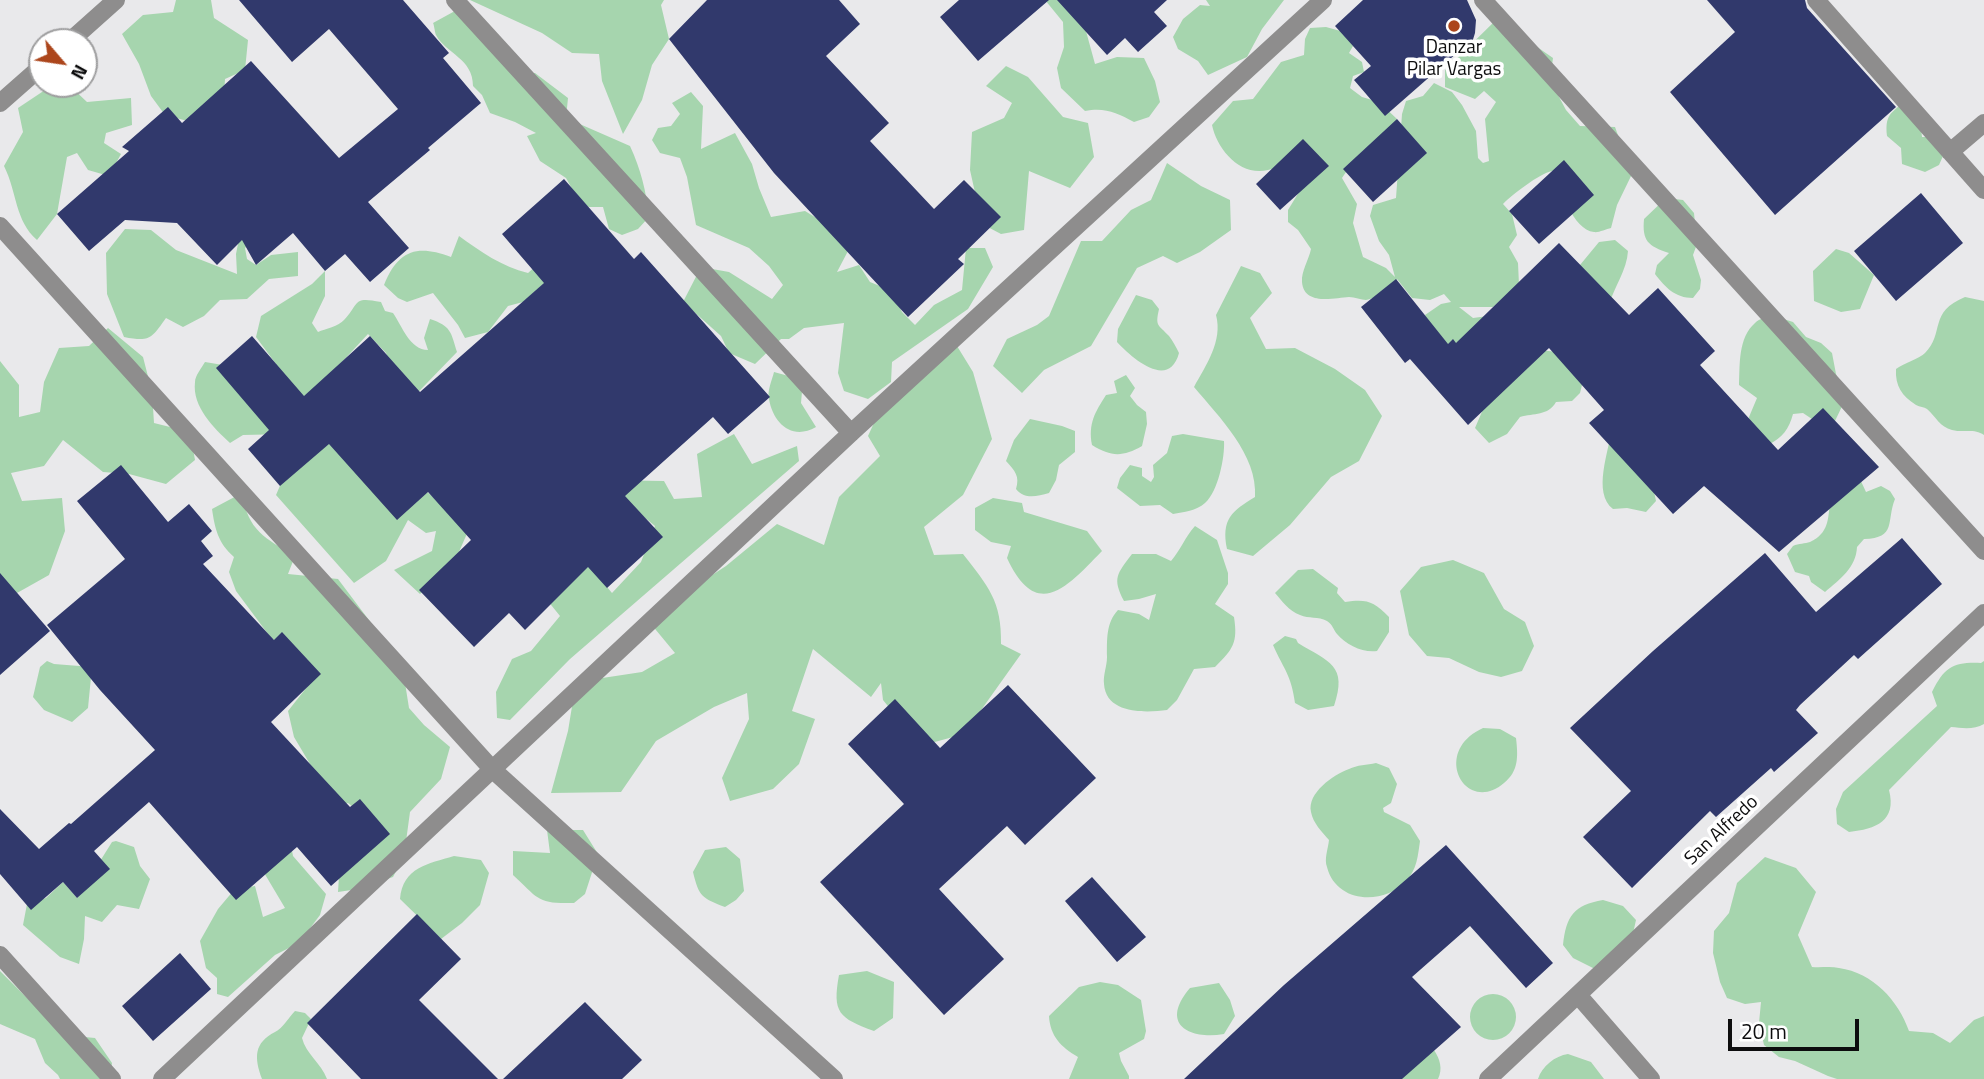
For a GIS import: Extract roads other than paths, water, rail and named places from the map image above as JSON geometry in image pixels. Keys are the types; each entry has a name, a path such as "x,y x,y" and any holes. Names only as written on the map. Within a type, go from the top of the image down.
{"street":[{"path":"85,28 116,0"},
{"path":"455,0 851,433"},
{"path":"162,1079 851,433 1323,0"},
{"path":"1483,0 1984,551"},
{"path":"1816,0 1984,190"},
{"path":"0,103 28,78"},
{"path":"1950,152 1984,123"},
{"path":"0,226 492,769 834,1079"},
{"name":"San Alfredo","path":"1488,1079 1984,613"},
{"path":"0,955 112,1079"},
{"path":"1578,995 1651,1079"}],"place":[{"name":"Danzar Pilar Vargas","path":"1454,26"}]}
